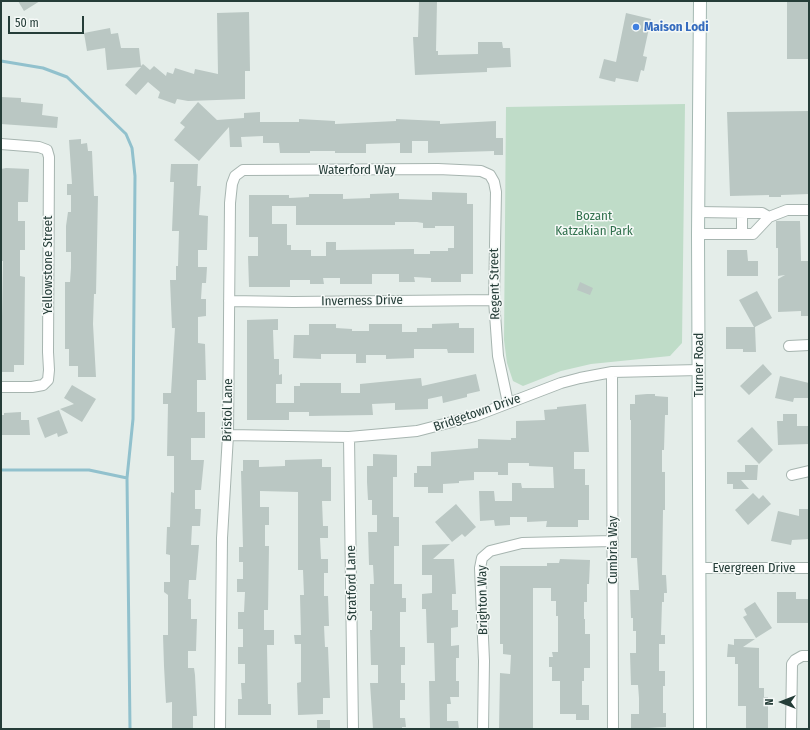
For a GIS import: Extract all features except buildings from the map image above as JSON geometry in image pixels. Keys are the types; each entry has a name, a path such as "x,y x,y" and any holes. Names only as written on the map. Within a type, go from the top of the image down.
{"main road":[{"name":"Turner Road","path":"700,1 698,212 700,729"}],"street":[{"name":"Yellowstone Street","path":"1,144 47,150 49,157 48,380 45,383 32,387 1,387"},
{"name":"Waterford Way","path":"235,176 243,170 481,171"},
{"name":"Regent Street","path":"481,171 490,175 494,182 496,192 494,300 498,356 508,403"},
{"name":"Bristol Lane","path":"220,729 222,538 228,435 230,203 232,184 235,176"},
{"path":"698,234 753,234 769,217 787,210 809,210"},
{"path":"698,212 762,213 769,217"},
{"path":"742,213 742,234"},
{"name":"Inverness Drive","path":"229,301 293,302 494,300"},
{"path":"789,346 809,345"},
{"name":"Bridgetown Drive","path":"228,435 349,437 410,432 438,427 475,416 561,383 612,372 699,370"},
{"name":"Cumbria Way","path":"612,372 613,729"},
{"name":"Stratford Lane","path":"349,437 353,729"},
{"path":"792,475 809,471"},
{"name":"Brighton Way","path":"483,729 484,661 480,568 482,558 490,551 522,543 612,541"},
{"name":"Evergreen Drive","path":"699,568 809,568"},
{"path":"791,729 792,664 795,660 802,656 809,656"}],"green space":[{"name":"Bozant Katzakian Park","path":"685,104 682,343 670,356 591,364 561,371 523,386 513,381 507,363 504,340 506,107"}],"waterway":[{"path":"1,61 43,68 67,77 126,134 132,148 135,176 133,419 127,478 130,729"},
{"path":"1,470 89,470 127,478"}],"place":[{"name":"Maison Lodi","path":"636,27"}]}
